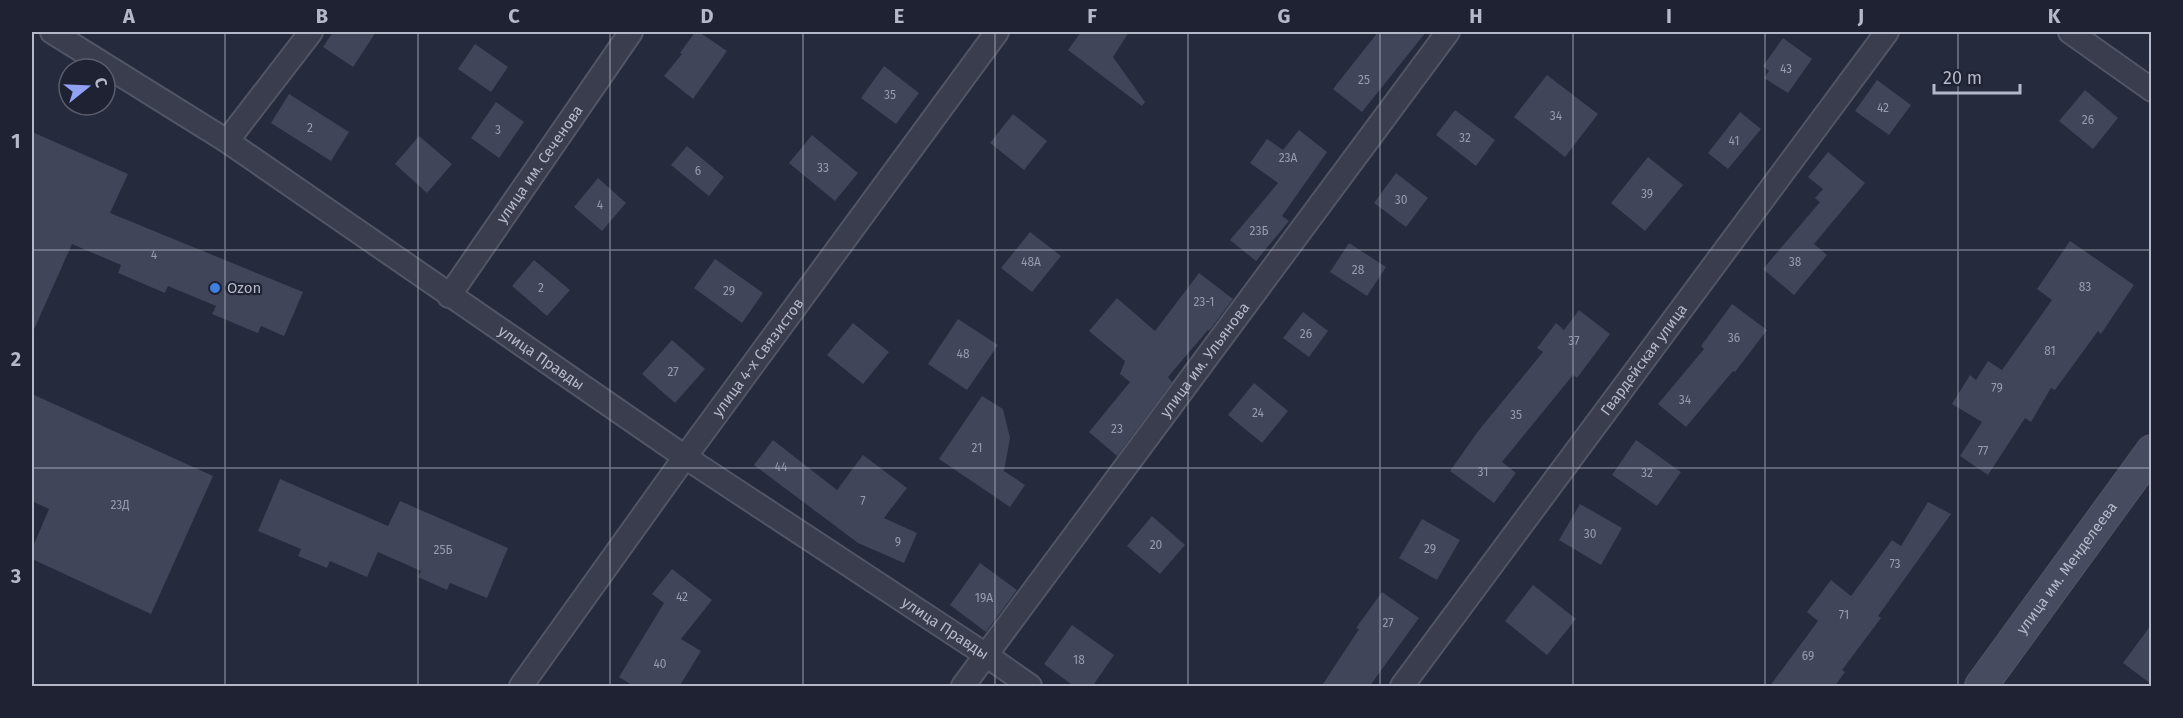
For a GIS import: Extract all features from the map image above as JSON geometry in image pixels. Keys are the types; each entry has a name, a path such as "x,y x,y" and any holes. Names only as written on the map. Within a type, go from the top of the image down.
{"main road":[{"name":"улица им. Менделеева","path":"1981,687 2151,451"}],"street":[{"name":"улица Правды","path":"52,32 227,141 685,458 986,655 1030,687"},
{"path":"227,141 311,32"},
{"name":"улица им. Сеченова","path":"449,296 631,32"},
{"name":"улица 4-х Связистов","path":"521,687 685,458 997,32"},
{"name":"улица им. Ульянова","path":"963,687 1448,32"},
{"name":"Гвардейская улица","path":"1402,687 1887,32"},
{"path":"2070,32 2151,90"}],"building":[{"path":"333,32 376,32 353,67 323,47"},
{"path":"695,32 699,32 727,51 693,99 664,76 682,54 680,53"},
{"path":"1081,32 1129,32 1113,57 1145,102 1142,106 1068,50"},
{"path":"1378,32 1426,32 1362,112 1333,89"},
{"path":"1783,38 1812,59 1788,93 1764,78 1769,71 1763,66"},
{"path":"475,44 508,67 491,92 458,69"},
{"path":"884,66 919,93 896,124 861,98"},
{"path":"1547,75 1598,114 1565,157 1514,117"},
{"path":"1877,80 1911,105 1889,135 1855,111"},
{"path":"2085,90 2118,118 2093,149 2059,121"},
{"path":"289,94 349,132 331,161 271,123"},
{"path":"496,102 524,122 499,158 471,138"},
{"path":"1455,110 1495,140 1476,166 1436,135"},
{"path":"1740,112 1761,129 1728,169 1708,153"},
{"path":"1013,114 1047,141 1024,170 990,143"},
{"path":"1299,130 1327,152 1282,216 1289,221 1256,261 1230,240 1278,183 1250,163 1267,139 1283,150"},
{"path":"32,132 128,174 110,213 303,292 284,336 261,326 258,333 212,314 216,306 168,286 165,293 118,273 121,265 72,244 32,334"},
{"path":"812,135 858,173 835,201 789,163"},
{"path":"419,136 452,164 427,193 395,164"},
{"path":"687,146 724,177 709,196 671,165"},
{"path":"1828,152 1865,183 1814,244 1827,255 1794,295 1763,269 1820,202 1815,198 1823,189 1808,177"},
{"path":"1648,157 1683,185 1645,231 1611,203"},
{"path":"1396,173 1428,198 1406,227 1374,203"},
{"path":"598,178 626,203 602,231 574,207"},
{"path":"1030,232 1061,256 1032,292 1001,268"},
{"path":"2070,241 2134,285 2101,334 2098,331 2055,390 2051,388 2031,422 2025,418 1988,475 1960,456 1982,422 1952,404 1970,375 1976,380 1988,361 2002,370 2052,300 2037,289"},
{"path":"1349,243 1386,267 1367,296 1330,272"},
{"path":"715,259 763,293 742,323 694,288"},
{"path":"534,260 570,290 547,316 512,286"},
{"path":"1199,273 1233,299 1209,331 1168,377 1172,382 1117,456 1089,432 1130,382 1120,374 1125,361 1089,331 1117,298 1155,331"},
{"path":"1732,304 1767,330 1735,372 1733,371 1686,427 1658,404 1704,349 1701,346"},
{"path":"1579,310 1610,334 1577,378 1573,375 1502,462 1516,473 1494,503 1450,471 1479,430 1543,352 1537,348 1556,323 1564,330"},
{"path":"1303,312 1328,331 1309,357 1283,338"},
{"path":"958,319 998,345 967,390 928,364"},
{"path":"853,323 889,352 863,384 827,355"},
{"path":"672,340 705,369 675,403 642,374"},
{"path":"1254,383 1288,411 1262,443 1228,415"},
{"path":"32,394 213,476 151,614 32,559 32,549 49,509 32,501"},
{"path":"982,396 1003,409 1010,438 1004,471 1025,485 1010,507 939,459"},
{"path":"773,440 837,490 863,455 907,488 884,518 917,533 904,563 858,543 754,465"},
{"path":"1636,440 1681,472 1657,506 1612,475"},
{"path":"280,479 388,526 400,501 508,548 487,598 450,583 447,590 418,577 421,571 378,552 367,577 330,561 327,568 298,556 301,549 258,531"},
{"path":"1928,502 1951,514 1878,616 1881,618 1842,670 1845,672 1834,687 1769,687 1818,621 1807,612 1831,580 1851,596 1892,540 1901,546"},
{"path":"1580,504 1622,528 1601,565 1559,540"},
{"path":"1152,516 1185,545 1160,574 1127,546"},
{"path":"1422,519 1460,540 1437,580 1399,558"},
{"path":"980,563 1017,590 986,632 950,605"},
{"path":"672,569 712,600 681,639 701,651 679,687 635,687 619,677 664,603 652,594"},
{"path":"1533,585 1576,619 1547,655 1505,621"},
{"path":"1382,592 1419,618 1369,687 1321,687 1359,629 1356,628"},
{"path":"1072,625 1114,655 1092,687 1075,687 1044,664"},
{"path":"2151,625 2151,684 2123,663"}],"place":[{"name":"Ozon","path":"215,288"}]}
